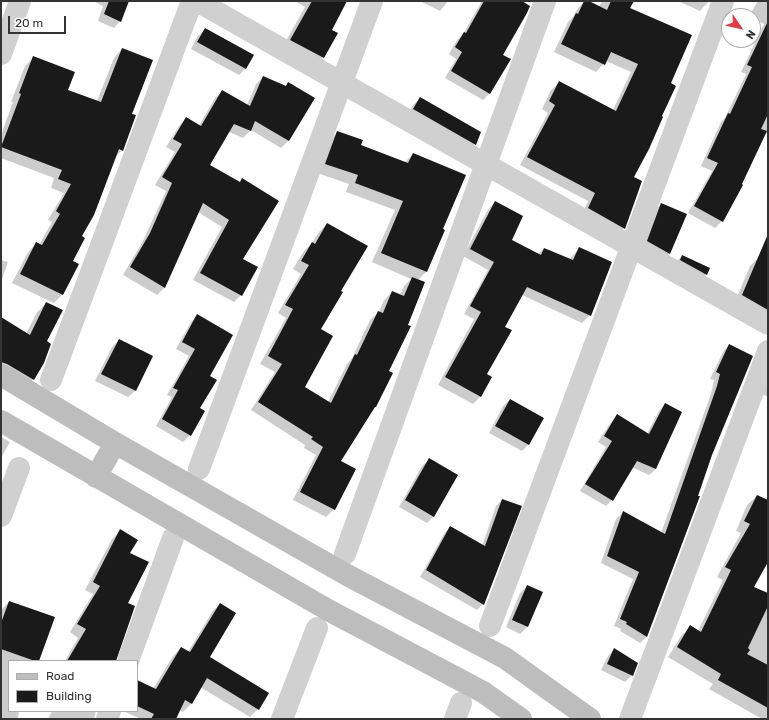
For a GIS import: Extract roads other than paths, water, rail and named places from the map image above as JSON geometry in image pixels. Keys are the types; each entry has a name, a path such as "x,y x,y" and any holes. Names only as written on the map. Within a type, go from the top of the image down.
{"main road":[{"path":"1,375 115,443 340,571 505,658 590,719"},
{"path":"1,421 328,610 484,692 521,719"},
{"path":"96,476 115,443"}],"street":[{"path":"1,54 20,1"},
{"path":"51,380 192,1"},
{"path":"197,1 768,324"},
{"path":"198,469 372,1"},
{"path":"344,554 545,1"},
{"path":"490,626 723,1"},
{"path":"630,719 768,351"},
{"path":"1,516 18,468"},
{"path":"128,660 173,538"},
{"path":"282,719 317,628"}]}
